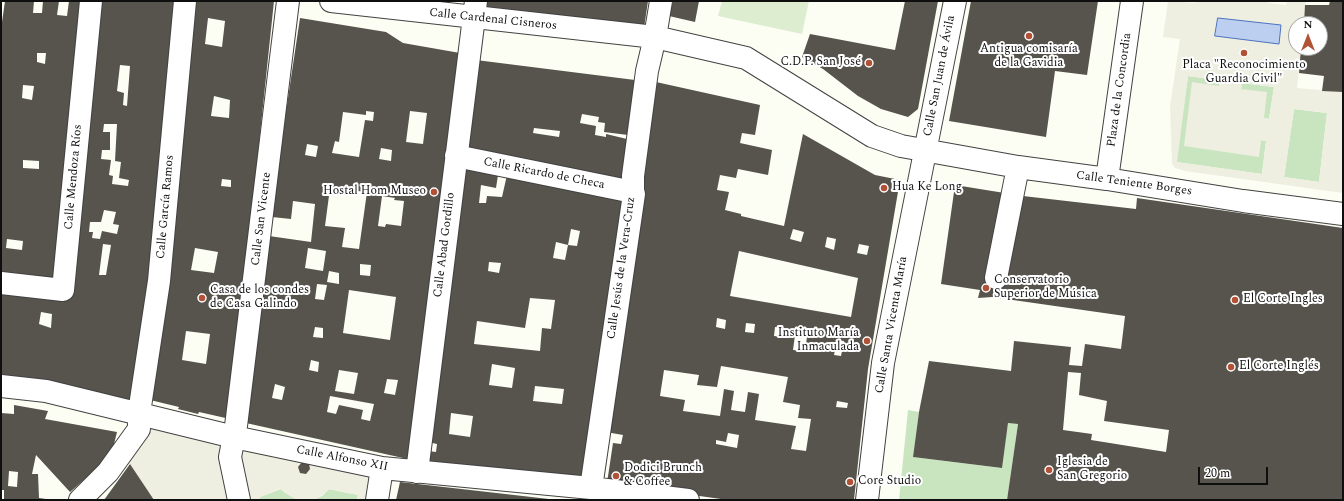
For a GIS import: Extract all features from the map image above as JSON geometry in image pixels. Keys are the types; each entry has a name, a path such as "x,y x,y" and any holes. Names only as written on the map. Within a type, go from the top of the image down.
{"street":[{"name":"Calle Mendoza Ríos","path":"1,283 63,290 91,1"},
{"name":"Calle García Ramos","path":"80,500 108,472 139,429 139,413 159,281 185,1"},
{"name":"Calle San Vicente","path":"239,500 230,456 234,437 288,1"},
{"name":"Calle Cardenal Cisneros","path":"331,1 475,9 655,37 746,58 872,136 901,146 925,151"},
{"name":"Calle Jesús de la Vera-Cruz","path":"591,488 633,202 633,176 647,71 661,1"},
{"name":"Calle San Juan de Ávila","path":"925,151 955,1"},
{"name":"Plaza de la Concordia","path":"1107,179 1132,1"},
{"name":"Calle Abad Gordillo","path":"417,472 475,9"},
{"name":"Calle Teniente Borges","path":"925,151 1018,167 1107,179 1236,200 1343,214"},
{"name":"Calle Santa Vicenta María","path":"866,500 883,363 925,151"},
{"name":"Calle Ricardo de Checa","path":"456,156 633,192"},
{"path":"996,278 1018,167"},
{"name":"Calle Alfonso XII","path":"1,386 46,391 234,437 382,468 591,488 626,496 688,500"},
{"path":"377,500 382,468"}],"green space":[{"path":"722,1 809,1 802,34 718,16"},
{"path":"1188,76 1219,80 1219,86 1258,157 1261,140 1266,141 1262,174 1176,162"},
{"path":"1242,83 1274,87 1269,119 1264,118 1241,89"},
{"path":"1294,109 1327,113 1319,182 1284,177"},
{"path":"908,410 919,412 913,457 1001,468 1008,423 1018,424 1007,500 899,500"},
{"path":"281,489 298,500 260,500 260,497"},
{"path":"329,489 358,495 357,500 315,500"}],"shaded area":[{"path":"1168,1 1195,3 1196,1 1268,1 1268,3 1286,5 1287,1 1306,1 1305,16 1288,16 1288,56 1300,56 1297,88 1343,92 1343,193 1185,171 1175,168 1172,164 1170,107 1180,39 1163,37","holes":["1218,18 1281,25 1279,44","1188,76 1219,80 1219,86 1192,82 1184,146 1259,157 1261,140 1266,141 1262,174 1177,162","1242,83 1274,87 1269,119 1264,118 1267,92 1241,89","1294,109 1327,113 1319,182 1284,177"]},
{"path":"152,424 372,477 366,500 357,500 358,495 330,489 315,500 298,500 281,489 260,497 260,500 154,500 125,457"}],"water":[{"path":"1218,18 1281,25 1279,44 1215,36"}],"building":[{"path":"5,1 34,1 33,13 42,13 43,1 59,1 57,15 67,16 69,1 84,1 55,285 1,276 1,29","holes":["37,53 46,53 45,64 37,62","23,85 34,86 32,100 22,98","23,160 39,161 39,169 23,168","7,239 23,241 22,250 6,248"]},
{"path":"99,1 181,1 174,78 134,396 124,403 1,376 1,293 54,298","holes":["120,65 130,66 127,106 123,105 124,93 117,91","104,124 117,124 115,161 121,162 119,178 129,180 128,186 112,184 113,176 109,175 111,160 101,159 102,150 110,150 110,132 103,132","104,210 116,212 113,224 119,225 117,234 102,231 100,239 92,238 93,232 89,232 90,222 101,222","103,244 111,245 106,275 99,275","41,312 52,314 51,328 39,324"]},
{"path":"191,1 274,1 230,419 199,412 198,414 178,409 179,407 146,399","holes":["208,18 225,21 222,47 205,44","214,96 230,100 229,118 211,116","222,179 231,180 231,187 221,186","195,248 218,252 214,273 191,270","186,331 210,334 206,364 182,360"]},
{"path":"483,1 648,1 644,28 482,8"},
{"path":"673,1 699,1 695,22 669,16"},
{"path":"905,1 938,1 918,109 908,117 881,109 858,96 823,69 802,57 810,34 895,50"},
{"name":"Antigua comisaría de la Gavidia","path":"971,1 1098,1 1087,75 1055,71 1046,137 949,121"},
{"path":"1330,1 1343,1 1343,92 1322,91 1324,76 1299,73 1300,56 1328,56 1328,16 1304,16 1305,5 1329,5"},
{"path":"300,18 386,32 403,43 460,53 412,460 246,423 254,371 251,371 269,236 311,242 315,204 293,201 291,219 272,217","holes":["366,111 374,112 373,121 365,120 359,157 332,153 335,141 339,142 343,112 366,115","410,111 427,113 423,144 406,142","307,144 318,146 316,157 305,155","381,148 392,150 391,161 379,159","330,188 367,192 359,249 342,247 345,228 325,226","382,196 395,198 394,200 404,201 401,226 386,224 385,227 378,226","308,248 326,251 323,271 305,268","360,264 371,265 370,276 360,275","329,271 339,273 339,284 327,282","317,284 327,285 324,300 315,299","349,290 396,297 390,340 343,333","315,327 323,328 323,338 313,337","311,360 319,362 318,372 309,370","339,370 358,373 354,394 335,391","387,379 398,380 395,395 384,393","275,384 285,387 282,400 272,398","330,396 374,404 370,421 361,419 363,410 339,405 336,414 327,412"]},
{"path":"476,60 635,80 628,135 604,132 605,123 598,122 599,117 582,114 580,123 596,126 595,135 606,137 606,134 627,139 621,184 466,154","holes":["534,128 560,131 559,137 533,133"]},
{"path":"656,82 760,105 755,135 742,133 740,143 772,150 768,175 738,169 736,178 720,175 717,190 729,192 725,210 741,214 741,216 784,226 803,134 875,175 900,180 868,369 854,500 728,500 607,483 613,443 621,444 623,435 606,432","holes":["793,229 804,232 801,242 790,239","827,237 836,239 834,250 825,247","859,244 869,246 867,255 857,253","739,251 858,278 851,317 730,296","717,318 726,320 725,329 716,327","746,323 755,324 754,333 745,332","775,327 785,328 784,337 774,336","795,335 807,337 805,351 793,350","837,340 844,341 841,356 834,355","721,366 788,377 783,402 800,405 798,418 811,419 806,451 791,449 796,426 755,420 759,394 748,392 745,412 731,410 734,391 724,389 720,416 683,411 685,400 660,396 664,370 699,375 697,385 717,387","837,401 848,403 847,408 836,407","728,433 739,435 737,448 716,444 716,440 726,442"]},
{"path":"463,168 498,175 496,188 481,185 479,203 486,203 487,196 502,197 507,175 628,202 582,479 426,465 428,451 436,452 437,444 428,442","holes":["571,229 580,231 577,246 568,245","556,242 568,245 565,260 553,258","489,262 501,263 499,273 488,271","530,298 555,300 551,329 542,328 540,351 474,344 477,321 525,328","492,364 515,368 512,388 489,385","535,386 564,389 562,404 533,401","451,413 473,416 470,437 449,434"]},
{"path":"955,185 1023,196 1136,209 1137,198 1343,228 1343,500 1007,500 1018,424 1008,423 1002,468 913,457 919,412 929,361 1011,371 1014,341 1071,347 1069,365 1082,366 1085,344 1121,349 1125,316 992,297 978,298 980,290 941,284","holes":["1068,372 1081,373 1079,395 1107,401 1104,421 1169,430 1166,452 1091,440 1092,434 1063,430"]},
{"path":"14,405 48,411 45,419 117,432 111,456 70,492 36,455 32,474 38,474 39,498 46,499 4,500 4,490 1,490 1,413 14,414","holes":["9,471 18,472 17,487 8,486"]},
{"path":"302,462 309,464 310,469 306,474 300,473 298,467"},
{"path":"130,464 154,500 104,500"},
{"path":"400,482 549,499 549,500 396,500"}],"place":[{"name":"Antigua comisaría de la Gavidia","path":"1029,36"},
{"name":"Placa \"Reconocimiento Guardia Civil\"","path":"1244,53"},
{"name":"C.D.P. San José","path":"869,63"},
{"name":"Hua Ke Long","path":"884,188"},
{"name":"Hostal Hom Museo","path":"434,192"},
{"name":"Conservatorio Superior de Música","path":"986,288"},
{"name":"Casa de los condes de Casa Galindo","path":"202,298"},
{"name":"El Corte Ingles","path":"1235,300"},
{"name":"Instituto María Inmaculada","path":"867,341"},
{"name":"El Corte Inglés","path":"1231,367"},
{"name":"Iglesia de San Gregorio","path":"1049,470"},
{"name":"Dodici Brunch & Coffee","path":"616,476"},
{"name":"Core Studio","path":"850,482"}]}
